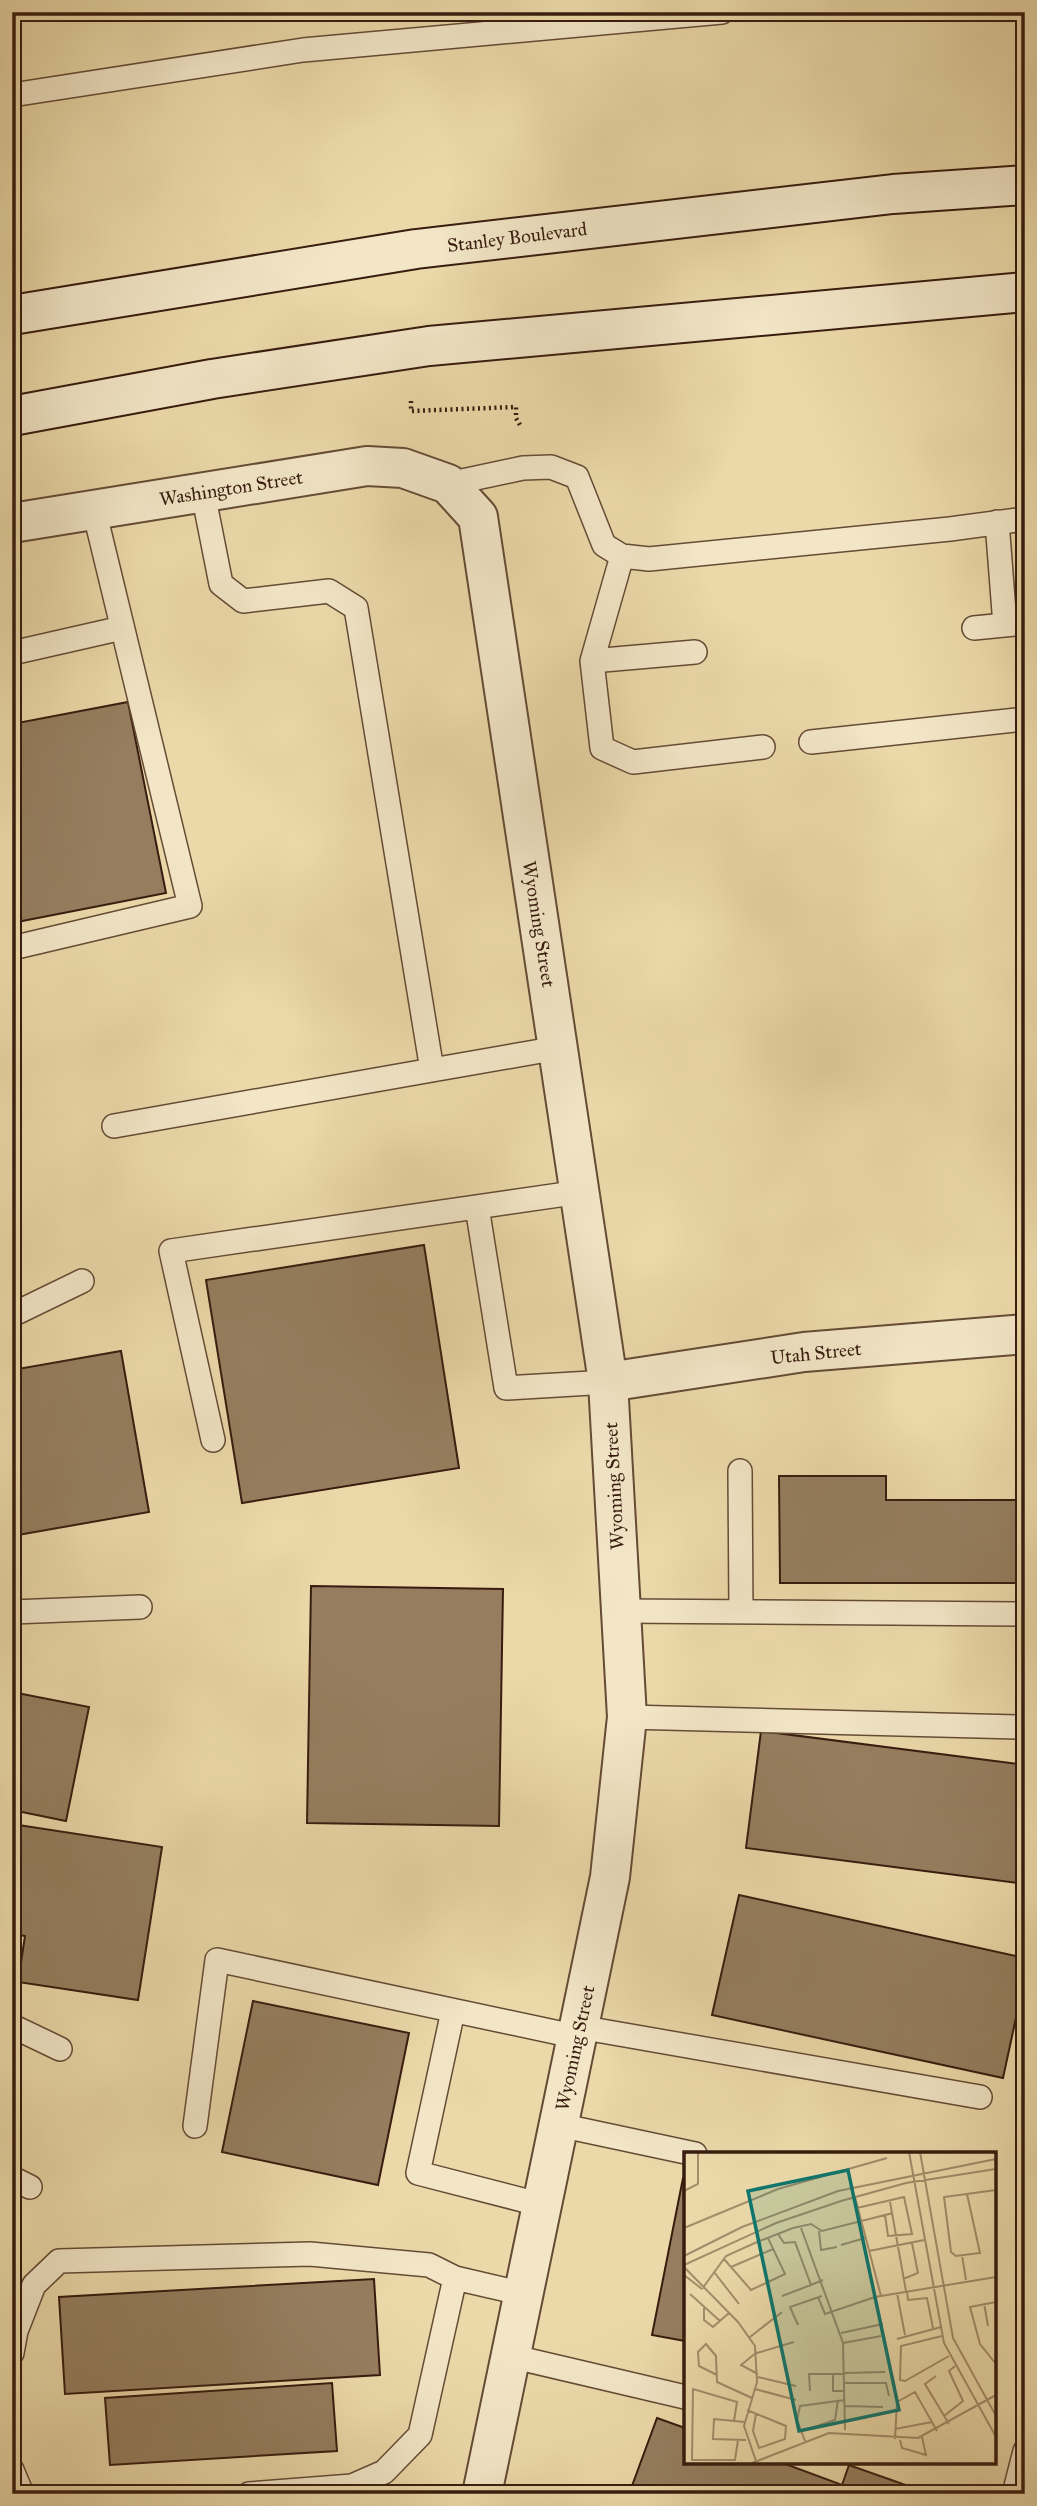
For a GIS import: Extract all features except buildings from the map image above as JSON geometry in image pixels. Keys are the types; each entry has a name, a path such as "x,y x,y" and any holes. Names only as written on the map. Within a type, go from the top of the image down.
{"street":[{"name":"Stanley Boulevard","path":"12,316 416,249 892,194 1025,184"},
{"path":"12,416 212,379 429,346 1025,292"},
{"name":"Washington Street","path":"12,523 367,466 403,468 448,484"},
{"name":"Wyoming Street","path":"448,484 478,517 608,1382 627,1717 610,1877 482,2494"},
{"name":"Utah Street","path":"608,1382 804,1352 1025,1334"}],"lane":[{"path":"12,95 303,50 722,12"},
{"path":"448,484 523,468 551,467 577,477 604,545 622,556 649,559 1025,519"},
{"path":"203,493 221,584 243,601 329,591 356,608 432,1070"},
{"path":"12,948 190,906 94,510"},
{"path":"974,628 1015,624 998,522"},
{"path":"622,556 592,661 602,748 632,762 763,747"},
{"path":"12,653 122,628"},
{"path":"592,661 695,652"},
{"path":"811,742 1025,719"},
{"path":"114,1126 558,1048"},
{"path":"213,1440 171,1251 580,1192"},
{"path":"477,1207 506,1388 608,1382"},
{"path":"12,1315 82,1281"},
{"path":"740,1471 741,1612"},
{"path":"12,1612 140,1606"},
{"path":"621,1611 1025,1614"},
{"path":"627,1717 1020,1727"},
{"path":"195,2126 218,1960 453,2011 980,2097"},
{"path":"453,2011 418,2173 542,2205"},
{"path":"12,2026 60,2049"},
{"path":"559,2125 686,2152"},
{"path":"12,2353 16,2331 34,2285 59,2261 310,2254 429,2265 455,2278 524,2294"},
{"path":"248,2494 352,2486 384,2472 411,2444 419,2435 455,2278"},
{"path":"510,2356 684,2397"},
{"path":"1014,2494 1025,2451"},
{"path":"12,2470 22,2494"}],"path":[{"path":"411,401 411,411 516,407 516,418 520,425"}]}
